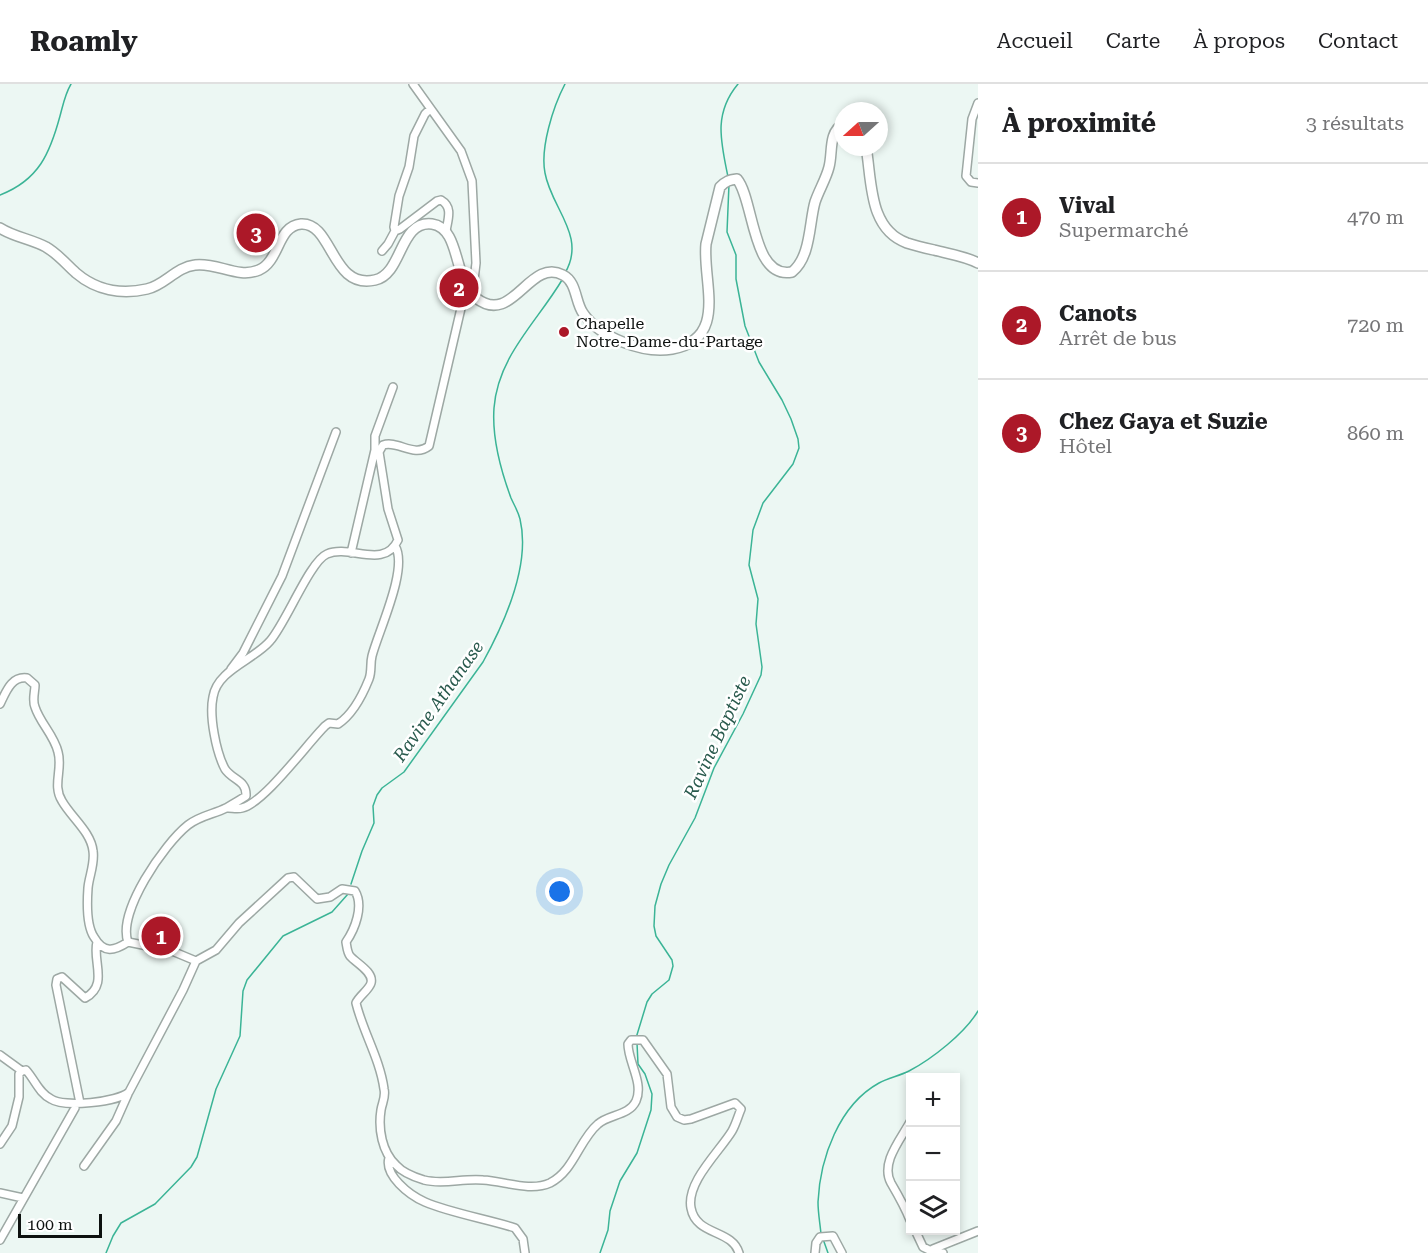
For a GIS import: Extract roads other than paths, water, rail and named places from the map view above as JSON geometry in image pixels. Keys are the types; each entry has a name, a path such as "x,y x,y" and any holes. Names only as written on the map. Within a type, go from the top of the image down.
{"main road":[{"path":"0,228 57,254 84,280 95,286 130,291 151,288 176,271 195,265 206,265 242,273 260,270 270,262 286,231 302,224 317,231 346,272 365,281 378,280 388,273 415,229 429,224 439,226 446,231 452,241 467,289 483,303 498,306 538,276 560,273 572,284 584,314 592,324 624,343 653,351 674,349 690,343 704,329 708,317 709,277 705,253 706,237 720,187 730,180 737,179 746,197 750,221 765,258 778,273 792,272 803,256 814,207 829,169 834,133"},
{"path":"867,156 874,205 878,215 890,231 906,243 964,257 978,263"}],"street":[{"path":"226,676 272,640 321,558 337,551 376,555 390,551 395,546 398,540 388,509 379,452 383,445 388,444 417,451 425,450 429,446 462,304 467,289 474,280 476,263 472,181 461,151 413,84"},
{"path":"978,103 972,119 966,176 971,182 978,183"},
{"path":"382,251 395,231 398,202 409,167 414,136 430,109"},
{"path":"395,231 441,200 447,204 449,209 446,231"},
{"path":"351,553 375,450 375,436 393,387"},
{"path":"128,942 126,936 134,899 172,840 188,825 246,796 246,789 242,782 227,772 224,767 215,734 212,712 213,695 243,653 282,576 336,432"},
{"path":"225,808 244,808 258,798 278,781 325,726 329,723 338,724 348,715 372,671 371,659 390,604 399,558 395,546"},
{"path":"0,704 11,683 16,679 27,678 35,685 33,699 35,709 59,752 61,801 84,830 93,849 88,887 88,922 90,931 97,942 111,950 117,950 128,942 172,951 196,961"},
{"path":"84,1166 116,1121 196,961 216,950 239,923 288,878 294,878 317,899 330,897 342,889 355,891 358,897 359,905 351,935 346,942 347,951 371,979 371,984 359,996 356,1003 381,1073 384,1101 380,1123 385,1148 389,1158 403,1172 425,1180 482,1179 526,1186 549,1183 567,1168 591,1130 601,1121 629,1110 635,1103 638,1088 628,1044 631,1040 643,1040 667,1074 671,1107 677,1117 684,1120 691,1119 735,1103 741,1109 733,1130 698,1179 692,1191 691,1201 691,1209 703,1228 733,1241 740,1253"},
{"path":"0,1240 78,1103 56,985 57,980 62,977 85,998 91,994 100,974 96,958 97,942"},
{"path":"0,1055 22,1071 26,1070 50,1099 63,1103 120,1097 129,1092"},
{"path":"0,1144 12,1126 19,1097 19,1074 22,1071"},
{"path":"906,1209 890,1182 888,1167 907,1127"},
{"path":"389,1158 388,1169 393,1178 422,1201 515,1228 523,1239 525,1253"},
{"path":"0,1194 23,1198"},
{"path":"933,1252 936,1246 978,1231"},
{"path":"815,1253 819,1237 828,1235 833,1236 844,1252"},
{"path":"917,1235 922,1247 943,1253"}],"waterway":[{"path":"0,195 24,182 41,164 52,142 71,84"},
{"name":"Ravine Athanase","path":"565,84 556,104 544,152 548,186 570,234 571,260 565,273"},
{"name":"Ravine Baptiste","path":"728,177 721,140 722,117 730,95 738,84"},
{"name":"Ravine Baptiste","path":"636,1038 647,1002 652,994 669,980 673,966 672,960 656,936 654,926 655,906 661,884 695,818 714,768 761,675 756,624 758,599 749,565 753,530 763,503 793,464 799,448 791,419 759,362 745,326 736,279 736,255 727,232 729,184"},
{"name":"Ravine Athanase","path":"351,884 374,823 373,806 377,795 382,788 404,772 483,662 500,629 514,593 522,555 522,537 519,516 507,488 498,453 494,430 494,408 497,389 511,356 562,280"},
{"name":"Ravine Athanase","path":"106,1253 121,1223 155,1204 191,1167 197,1157 216,1089 240,1036 243,991 247,980 283,936 332,912 348,894"},
{"path":"821,1234 818,1202 823,1168 834,1134 843,1119 865,1093 882,1081 909,1071 938,1053 965,1028 978,1011"},
{"name":"Ravine Baptiste","path":"600,1253 620,1181 637,1153 651,1110 652,1094 645,1074 638,1064 637,1043"},
{"path":"823,1239 828,1253"}],"place":[{"name":"Chez Gaya et Suzie","path":"256,233"},
{"name":"Canots","path":"459,288"},
{"name":"Chapelle Notre-Dame-du-Partage","path":"564,332"},
{"name":"Vival","path":"161,936"}]}
